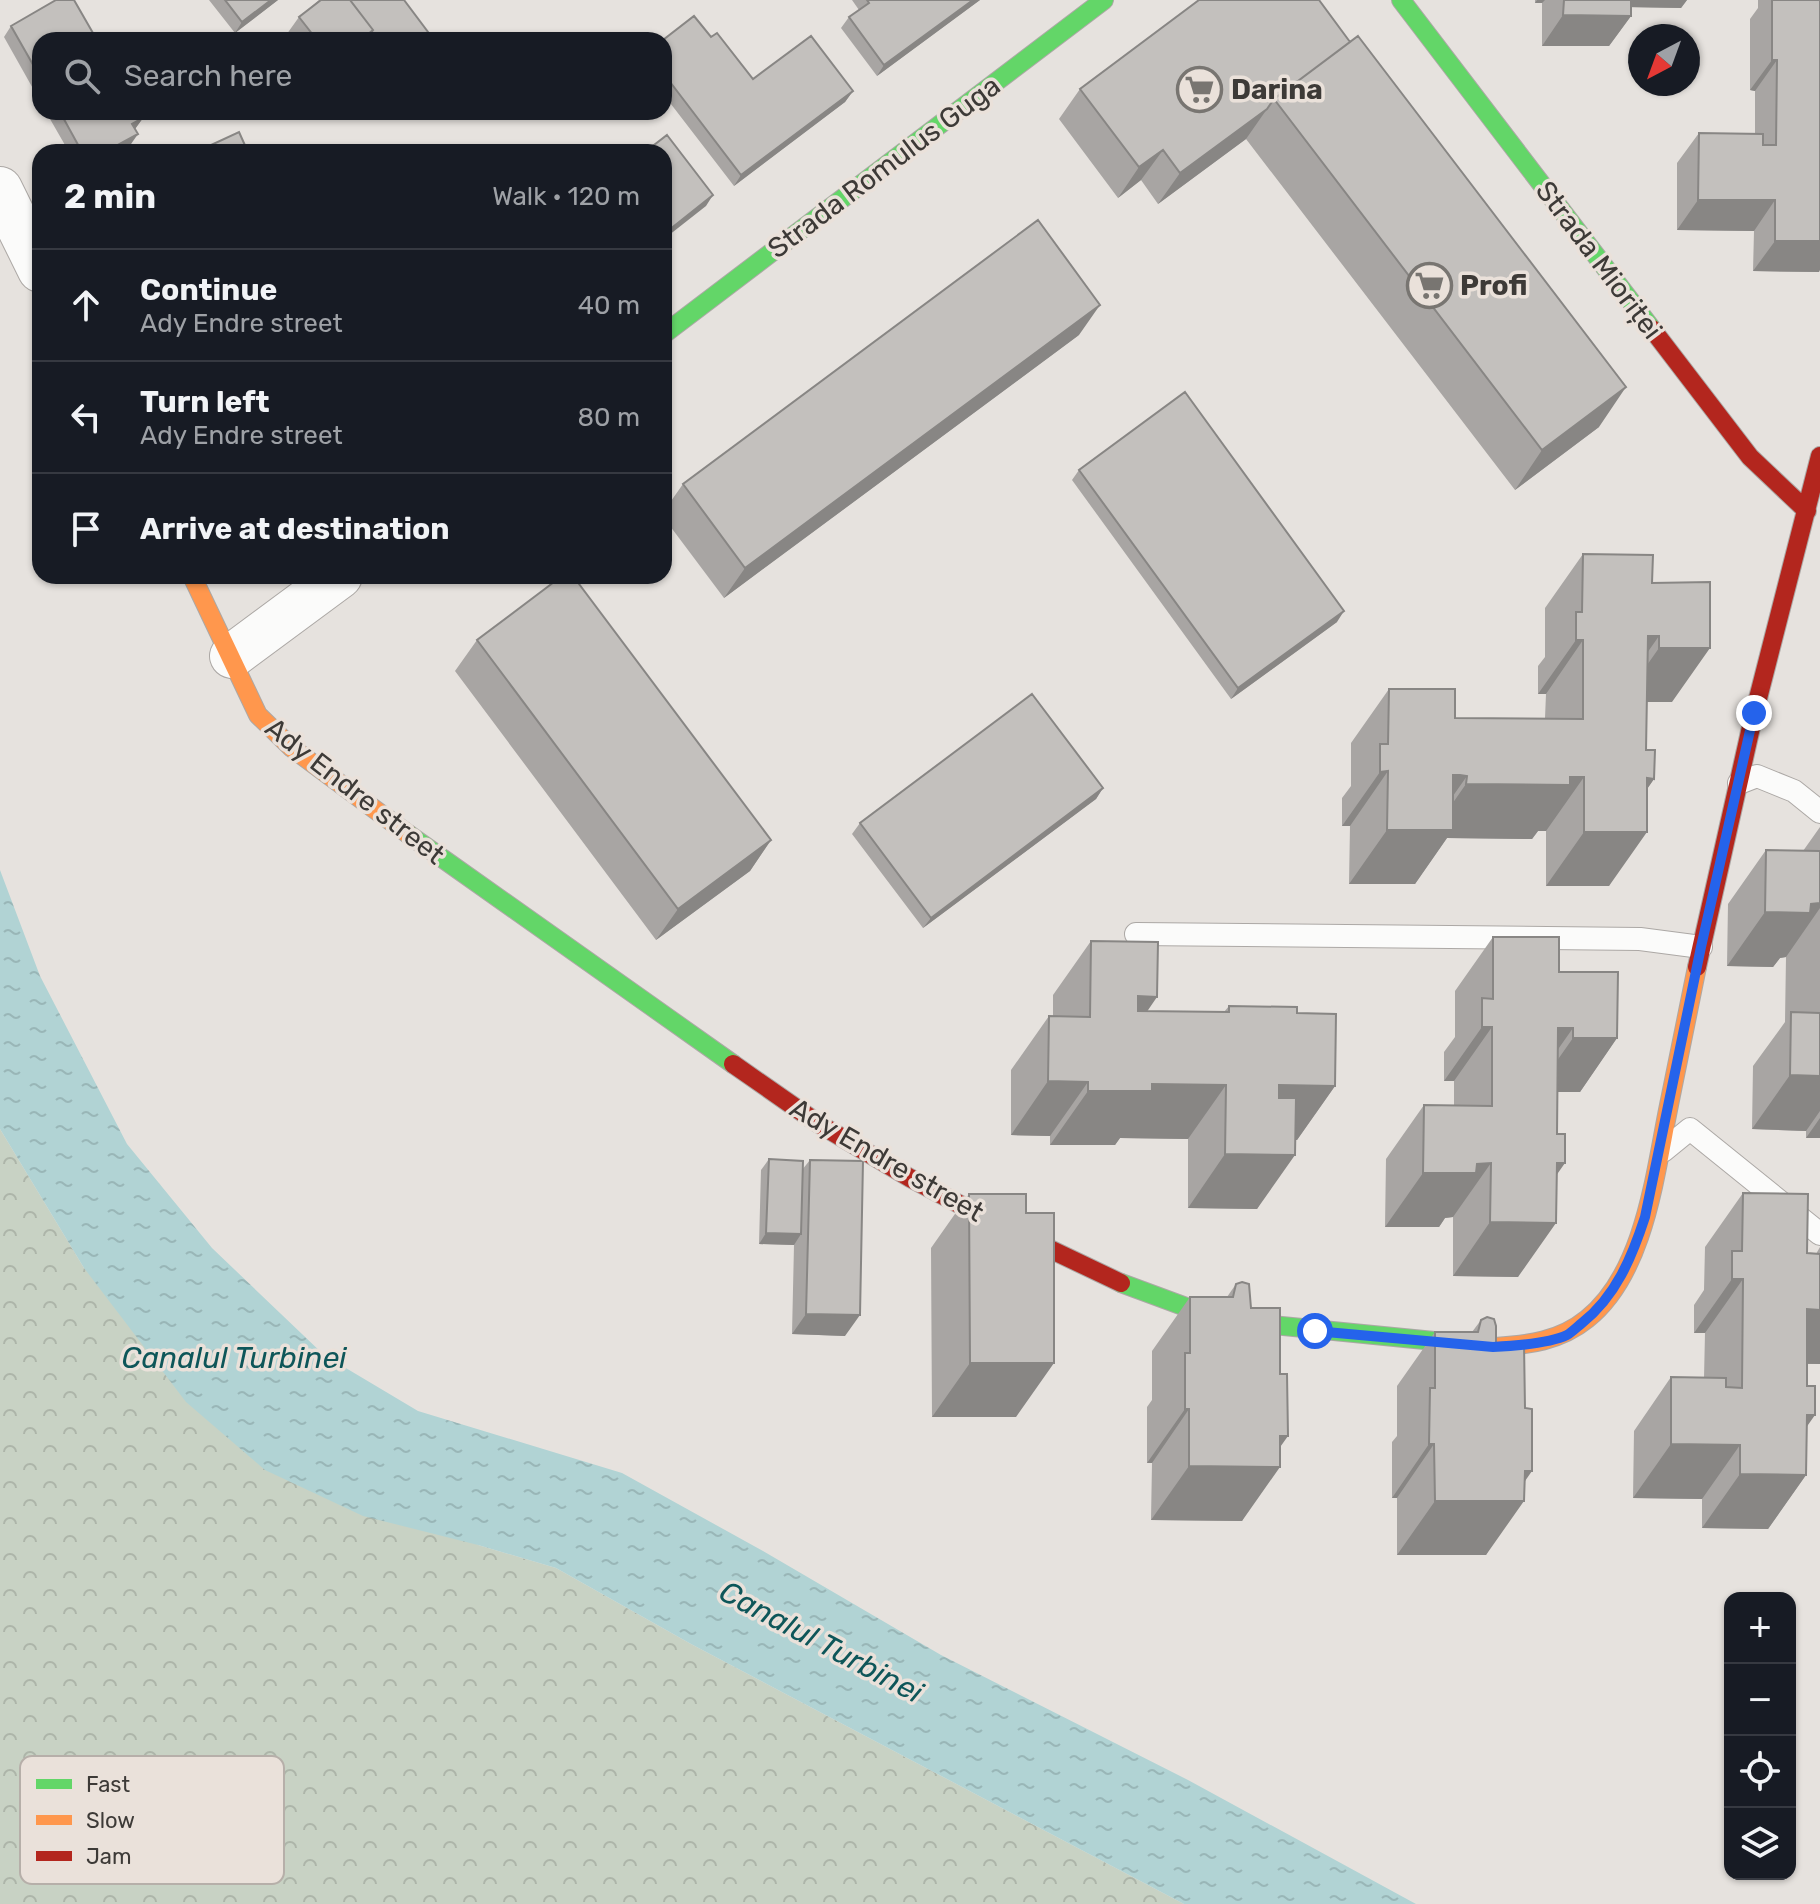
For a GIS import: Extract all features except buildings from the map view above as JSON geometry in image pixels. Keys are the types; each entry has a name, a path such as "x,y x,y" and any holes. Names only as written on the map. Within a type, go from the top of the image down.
{"street":[{"name":"Strada Romulus Guga","path":"672,328 1104,0"},
{"name":"Strada Mioriței","path":"1401,0 1750,457 1807,511"},
{"path":"0,189 32,254"},
{"name":"Ady Endre street","path":"196,584 258,715 292,748 497,899 819,1124 910,1178 1109,1278 1186,1307 1289,1327 1493,1347 1515,1346 1567,1335 1590,1317 1611,1293 1631,1258 1645,1217 1701,947 1820,456"},
{"path":"232,656 329,584"}],"lane":[{"path":"1739,783 1757,776 1794,791 1820,812"},
{"path":"1136,934 1640,939 1701,947"},
{"path":"1659,1154 1690,1129 1820,1234"}],"green space":[{"path":"0,1129 84,1268 478,1545 556,1568 691,1644 1184,1904 0,1904"}],"water":[{"name":"Canalul Turbinei","path":"0,870 40,976 127,1144 212,1248 324,1355 418,1411 622,1473 941,1655 1188,1780 1416,1904 1184,1904 691,1644 556,1568 363,1516 265,1470 186,1402 84,1268 0,1129"}],"traffic: fast":[{"path":"672,328 1104,0"},
{"path":"1401,0 1652,329"},
{"path":"408,834 733,1064"},
{"path":"1121,1283 1186,1307 1263,1324 1495,1347"}],"traffic: slow":[{"path":"196,584 258,715 292,748 408,834"},
{"path":"1495,1347 1543,1340 1577,1326 1607,1299 1622,1276 1635,1249 1652,1190 1697,967"}],"traffic: jam":[{"path":"1652,329 1750,457 1807,511"},
{"path":"1697,967 1754,714 1820,456"},
{"path":"733,1064 819,1124 910,1178 991,1221 1121,1283"}],"place":[{"name":"Darina","path":"1200,89"},
{"name":"Profi","path":"1429,285"}],"route":[{"path":"1315,1331 1493,1347 1515,1346 1567,1335 1590,1317 1611,1293 1631,1258 1645,1217 1754,713"}]}
